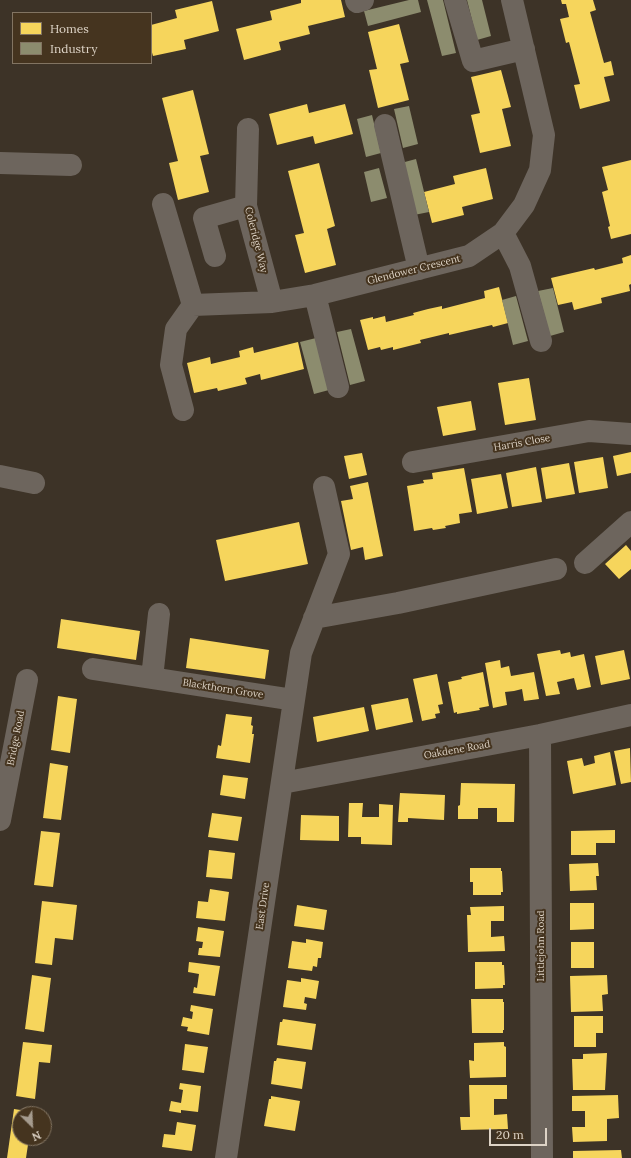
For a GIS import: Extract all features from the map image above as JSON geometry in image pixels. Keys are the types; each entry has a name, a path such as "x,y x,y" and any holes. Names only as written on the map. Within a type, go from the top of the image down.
{"street":[{"path":"356,0 357,2 363,0"},
{"path":"455,0 474,61 524,49"},
{"name":"Glendower Crescent","path":"193,305 272,302 314,295 469,256 503,233 524,205 540,170 544,135 512,0"},
{"path":"385,125 419,269"},
{"name":"Coleridge Way","path":"248,129 246,206 272,302"},
{"path":"0,163 71,165"},
{"path":"163,204 193,305 176,329 171,365 183,410"},
{"path":"215,256 204,218 246,206"},
{"path":"503,233 520,266 541,341"},
{"path":"314,295 338,387"},
{"name":"Harris Close","path":"413,462 589,431 631,434"},
{"path":"0,476 34,483"},
{"name":"East Drive","path":"226,1158 301,653 339,554 324,487"},
{"path":"585,563 631,522"},
{"path":"314,618 398,603 556,569"},
{"path":"152,678 159,614"},
{"name":"Blackthorn Grove","path":"93,669 294,700"},
{"name":"Bridge Road","path":"0,820 27,680"},
{"name":"Oakdene Road","path":"282,782 540,735 631,715"},
{"name":"Littlejohn Road","path":"540,735 542,1158"}],"building: Homes":[{"path":"301,0 341,0 345,17 308,26 310,34 279,42 281,50 244,60 236,29 272,20 270,11 301,3"},
{"path":"561,0 593,0 596,10 590,12 604,63 611,61 614,75 604,77 610,101 580,109 574,85 580,84 569,42 566,43 560,19 569,17 566,4 562,4"},
{"path":"212,1 219,31 184,40 186,49 153,56 152,25 177,18 175,10"},
{"path":"399,24 409,62 400,64 409,100 378,108 369,70 377,69 368,32"},
{"path":"501,70 511,107 502,109 511,146 480,153 471,115 480,113 471,77"},
{"path":"193,90 209,154 200,156 209,192 178,200 169,163 178,161 162,98"},
{"path":"307,104 309,113 345,104 353,134 315,144 313,136 277,145 269,114"},
{"path":"631,160 631,234 611,239 608,227 610,226 602,192 608,190 602,167"},
{"path":"319,163 335,226 327,229 336,265 305,273 295,235 304,233 288,171"},
{"path":"486,168 493,199 462,207 464,215 432,223 424,192 455,184 453,176"},
{"path":"631,255 630,291 601,298 602,303 574,310 572,302 558,305 551,278 623,263 622,258"},
{"path":"499,287 508,323 493,327 492,325 449,335 449,333 420,340 421,343 393,350 393,347 381,350 380,347 368,350 360,320 385,316 386,322 414,315 413,313 428,309 442,306 442,309 485,298 484,291"},
{"path":"298,342 304,369 261,380 260,374 245,378 247,384 218,391 217,388 194,393 187,363 210,357 211,364 240,357 239,351 253,347 254,353"},
{"path":"529,378 536,420 505,425 498,383"},
{"path":"471,401 476,430 443,436 437,407"},
{"path":"631,452 631,473 617,476 613,456"},
{"path":"362,453 367,475 349,479 344,456"},
{"path":"603,457 608,488 579,493 574,462"},
{"path":"569,463 575,494 546,499 541,468"},
{"path":"536,467 542,502 512,507 506,473"},
{"path":"464,468 472,512 459,514 460,523 445,526 446,528 433,530 432,528 414,531 407,486 424,483 423,480 433,479 432,473"},
{"path":"501,474 508,508 477,514 471,479"},
{"path":"368,482 383,556 365,560 363,547 351,550 341,501 353,499 350,486"},
{"path":"299,522 308,564 225,581 216,540"},
{"path":"626,545 631,551 631,569 619,579 605,564"},
{"path":"61,619 140,631 136,660 57,648"},
{"path":"190,638 269,650 265,679 186,668"},
{"path":"560,650 561,654 570,652 571,657 584,654 591,687 577,690 574,678 557,682 560,694 546,696 537,654"},
{"path":"624,650 630,679 601,685 595,656"},
{"path":"500,660 501,668 509,666 511,676 534,672 539,699 524,701 522,689 505,692 507,705 493,708 485,663"},
{"path":"483,672 489,706 479,708 480,710 457,714 457,712 454,713 448,682 462,679 461,677"},
{"path":"437,674 443,704 438,705 440,713 435,714 436,718 422,721 413,679"},
{"path":"58,696 77,699 70,753 51,750"},
{"path":"408,698 413,722 376,730 371,705"},
{"path":"364,707 369,731 317,742 313,717"},
{"path":"226,714 252,717 252,734 254,734 250,763 216,758 218,745 221,746"},
{"path":"630,748 631,782 621,784 614,751"},
{"path":"610,752 616,785 573,794 567,761 582,758 584,766 595,763 594,756"},
{"path":"50,763 68,766 61,820 43,818"},
{"path":"223,775 248,778 245,799 220,795"},
{"path":"461,783 515,784 514,822 497,822 497,808 478,808 478,819 458,819"},
{"path":"400,793 445,795 444,820 408,818 408,822 398,822"},
{"path":"349,803 363,803 362,817 379,817 379,804 393,805 392,845 361,844 361,837 348,837"},
{"path":"212,813 242,817 238,841 208,837"},
{"path":"301,815 339,816 339,841 300,840"},
{"path":"615,830 615,843 596,843 596,855 571,855 571,831"},
{"path":"41,831 60,833 53,887 34,885"},
{"path":"209,850 235,853 232,879 206,877"},
{"path":"598,863 599,876 596,876 597,890 570,891 569,864"},
{"path":"470,868 501,868 503,892 501,892 501,895 473,895 473,882 470,882"},
{"path":"210,889 229,892 225,921 196,918 198,901 208,902"},
{"path":"42,901 77,905 73,940 55,938 52,965 35,963"},
{"path":"570,903 594,903 594,929 570,930"},
{"path":"297,905 327,910 324,930 294,926"},
{"path":"504,906 504,921 491,921 491,937 504,936 505,951 468,952 467,915 471,915 470,907"},
{"path":"198,927 224,931 220,957 198,955 199,948 202,948 203,942 196,941"},
{"path":"306,939 323,942 321,958 318,958 317,967 313,966 312,971 288,968 292,941 306,943"},
{"path":"571,942 594,942 594,968 571,968"},
{"path":"189,962 220,966 215,996 193,993 194,987 197,988 199,974 188,972"},
{"path":"475,962 502,962 502,965 504,965 505,985 503,985 503,988 475,989"},
{"path":"32,975 51,978 44,1032 25,1029"},
{"path":"607,975 608,994 602,995 603,1011 571,1012 570,976"},
{"path":"301,978 319,981 316,999 305,997 304,1003 307,1004 306,1010 283,1007 287,980 301,982"},
{"path":"471,999 503,999 503,1033 472,1033"},
{"path":"191,1005 213,1009 209,1035 187,1031 188,1027 181,1026 183,1017 192,1019 193,1012 190,1011"},
{"path":"574,1016 603,1016 603,1033 596,1033 596,1047 574,1047"},
{"path":"283,1019 316,1024 312,1050 277,1045 280,1022 282,1022"},
{"path":"23,1042 52,1045 50,1063 39,1062 35,1099 16,1096"},
{"path":"504,1042 504,1046 506,1047 506,1077 470,1078 469,1060 474,1061 474,1043"},
{"path":"185,1044 208,1047 204,1073 182,1070"},
{"path":"607,1053 605,1090 573,1090 572,1059 583,1059 583,1054"},
{"path":"277,1058 306,1062 302,1089 271,1084 274,1061 276,1061"},
{"path":"180,1083 201,1086 198,1112 181,1110 181,1113 169,1111 171,1101 181,1103 183,1090 179,1089"},
{"path":"469,1085 507,1085 507,1099 494,1099 494,1115 507,1114 508,1129 461,1130 460,1117 470,1117"},
{"path":"618,1095 619,1118 607,1119 607,1141 573,1142 572,1127 585,1127 585,1111 572,1111 572,1096"},
{"path":"271,1096 300,1101 295,1131 264,1126 269,1099 271,1099"},
{"path":"177,1122 196,1125 192,1151 162,1147 164,1134 175,1135"},
{"path":"12,1123 12,1146 28,1146 26,1158 7,1158"},
{"path":"621,1150 622,1158 573,1158 573,1151"}],"building: Industry":[{"path":"409,0 418,0 421,12 368,26 364,11"},
{"path":"427,0 443,0 456,53 442,56"},
{"path":"467,0 482,0 491,36 477,40"},
{"path":"409,106 418,144 403,148 394,109"},
{"path":"372,115 381,153 366,157 357,119"},
{"path":"416,159 429,212 414,215 401,163"},
{"path":"379,168 387,198 371,202 364,172"},
{"path":"553,288 564,332 550,336 538,291"},
{"path":"516,296 528,341 513,345 502,300"},
{"path":"351,329 365,381 350,385 337,332"},
{"path":"316,338 329,390 314,394 300,342"}]}
